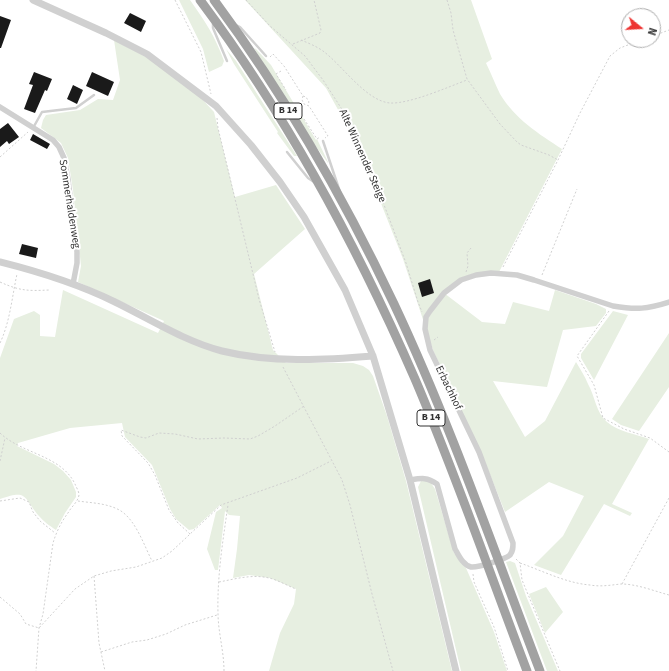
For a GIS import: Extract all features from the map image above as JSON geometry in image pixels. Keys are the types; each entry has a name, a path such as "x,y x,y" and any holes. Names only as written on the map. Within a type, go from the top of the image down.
{"highway":[{"name":"B 14","path":"200,0 272,107 319,186 368,279 411,372 433,425 527,671"},
{"name":"B 14","path":"214,0 285,106 341,202 378,271 409,338 448,431 540,671"}],"street":[{"path":"33,0 106,33 147,54 216,106 251,145 280,182 304,217 345,290 373,356 410,480 456,671"},
{"name":"Sommerhaldenweg","path":"0,107 52,140 59,147 64,158 77,252 77,263 73,284"},
{"path":"0,262 73,284 115,302 198,343 238,354 279,358 338,358 373,356"},
{"path":"426,317 444,293 461,280 476,275 500,273 517,275 613,306 638,309 649,308 669,302"},
{"name":"Erbachhof","path":"426,317 425,329 430,350 479,452 513,543 512,553"},
{"path":"410,480 424,478 432,480 437,484 455,549 460,559 468,565 472,567 507,557 512,553"}],"lane":[{"path":"212,17 213,28 227,61"},
{"path":"230,22 240,27 266,56"},
{"path":"33,128 42,112 76,108 94,96"},
{"path":"323,140 340,188 341,202"},
{"path":"287,152 298,163 308,178 319,186"}],"path":[{"path":"175,0 201,52 216,106 218,128 259,299 275,350 342,480 350,505 370,587 393,671"},
{"name":"Alte Winnender Steige","path":"246,0 270,26 304,56 323,80 345,114 369,167 406,262 418,302 423,314 426,317"},
{"path":"292,44 320,33 321,30 314,0"},
{"path":"447,0 457,48 467,79 500,124 517,142 521,145 542,151 558,160"},
{"path":"301,40 323,51 369,94 389,103 398,103 423,96 467,79"},
{"path":"500,273 610,56 621,48"},
{"path":"269,58 273,54 278,58 303,96 306,97 309,102 308,105 328,136 323,140"},
{"path":"281,71 276,74 288,94"},
{"path":"303,96 302,100 304,104 308,105"},
{"path":"304,120 317,139 321,137"},
{"path":"0,157 33,128"},
{"path":"540,282 577,189"},
{"path":"464,279 468,266 467,254 471,248"},
{"path":"0,343 10,315 19,267"},
{"path":"0,282 14,288 28,291 49,290"},
{"path":"613,306 577,356 594,384 603,418 624,429 650,438 669,452"},
{"path":"191,534 178,523 169,510 155,475 148,463 122,436 121,430 146,438 159,433 175,434 198,439 250,438 258,436 275,426 304,406"},
{"path":"0,433 5,438 65,469 73,479 79,492 77,501 67,514 56,533 48,571 43,614 39,628 36,671"},
{"path":"0,461 5,438"},
{"path":"39,628 75,588 94,576 111,571 136,567 162,558 191,534 221,505 297,478 332,460"},
{"path":"0,501 20,498 29,502 33,512 40,521 56,533"},
{"path":"622,584 669,498"},
{"path":"77,501 108,505 124,513 135,528 152,562"},
{"path":"224,671 224,655 218,615 218,582 229,503"},
{"path":"512,553 520,563 559,578 589,585 608,586 622,584 669,595"},
{"path":"520,563 522,580 560,671"},
{"path":"472,567 474,582 494,627 508,671"},
{"path":"94,576 99,643 105,671"},
{"path":"218,582 249,577 260,577 270,578 296,589"},
{"path":"0,597 20,614 26,624 39,628"},
{"path":"101,652 132,642 147,640 166,634 185,625 218,615"}],"shaded area":[{"path":"179,0 190,0 205,22 221,52 224,61 222,66 209,72 203,49"},
{"path":"245,0 471,0 492,59 486,63 500,94 520,118 536,132 562,149 499,272 470,276 444,293 482,322 505,324 513,302 549,311 555,290 606,309 606,313 596,326 563,330 547,387 493,381 525,437 545,421 576,362 603,418 617,428 649,439 612,504 632,513 630,516 604,504 561,575 534,565 563,536 584,496 549,482 505,512 481,452 433,350 403,259 367,168 346,124 326,88"},
{"path":"114,40 148,58 202,99 214,112 235,197 276,185 305,229 254,274 273,350 286,363 353,363 363,366 369,370 373,376 387,416 406,481 452,671 269,671 280,633 294,604 296,589 270,578 249,575 233,578 240,516 229,515 225,511 218,570 215,570 207,549 216,512 222,508 220,505 194,529 189,530 176,519 170,509 152,465 125,437 122,423 70,428 18,443 17,446 54,464 71,480 76,492 76,497 56,530 41,518 24,497 16,495 0,499 0,358 14,319 34,311 40,315 40,336 55,337 63,290 158,333 164,321 78,282 81,266 68,158 61,143 41,128 46,115 80,110 98,99 113,100 120,80"},
{"path":"254,48 271,65 296,107 294,109 297,108 316,140 317,139 328,163 311,140"},
{"path":"226,49 236,61 297,156 294,156 277,133 278,132"},
{"path":"613,311 628,315 594,380 581,358 581,354"},
{"path":"669,333 669,387 639,431 621,425 612,419"},
{"path":"421,481 431,483 435,489 454,553 466,568 494,632 507,671 461,671 418,487"},
{"path":"510,561 515,563 526,596 558,671 547,671 506,562"},
{"path":"546,587 563,612 545,633 529,594"}],"building":[{"path":"130,13 146,21 141,32 124,23"},
{"path":"0,16 11,20 1,48 0,48"},
{"path":"34,72 52,79 47,91 45,90 35,113 24,109 33,85 29,84"},
{"path":"92,72 114,82 108,96 86,86"},
{"path":"73,85 83,90 77,104 67,99"},
{"path":"8,123 19,137 9,144 7,141 0,147 0,129"},
{"path":"33,134 50,144 47,149 30,140"},
{"path":"22,244 38,248 36,258 19,254"},
{"path":"430,279 434,293 422,297 418,283"}]}
